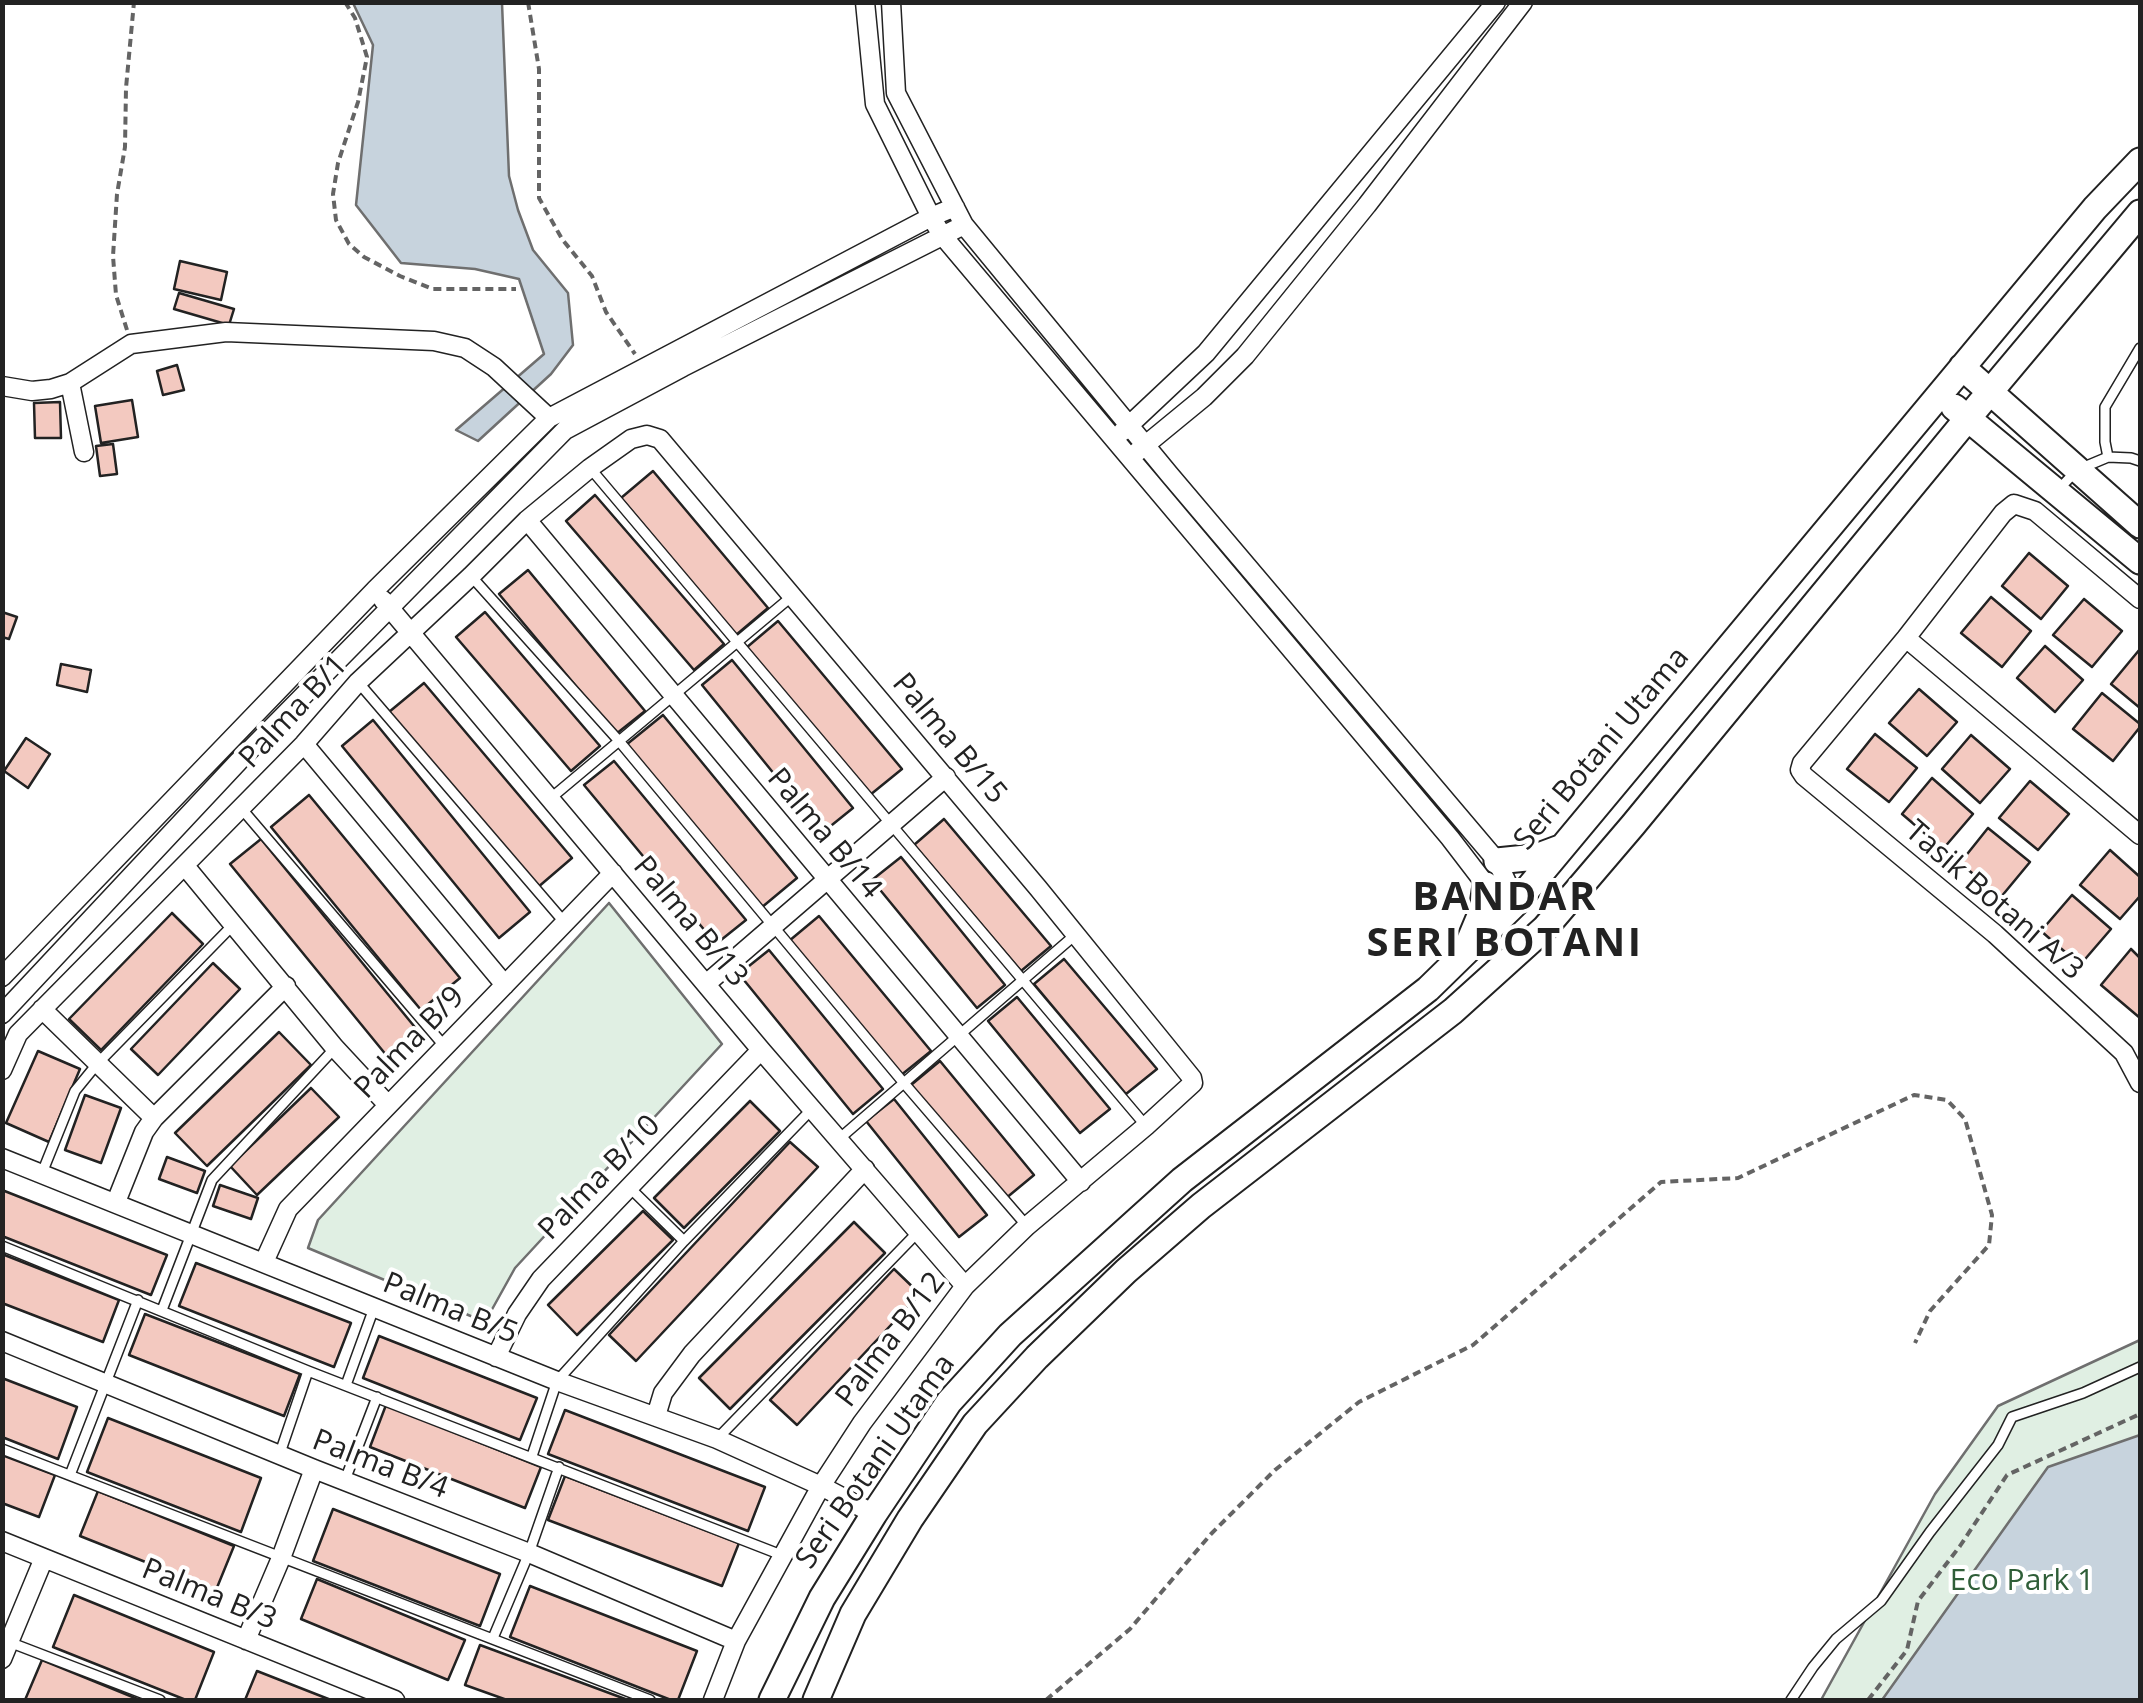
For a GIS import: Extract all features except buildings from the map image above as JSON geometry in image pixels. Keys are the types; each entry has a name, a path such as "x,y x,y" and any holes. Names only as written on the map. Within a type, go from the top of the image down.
{"main road":[{"name":"Seri Botani Utama","path":"772,1700 822,1598 949,1402 1010,1335 1182,1180 1428,990 1516,903 2095,208 2140,161"},
{"name":"Seri Botani Utama","path":"816,1700 853,1614 910,1520 987,1410 1088,1308 1201,1206 1453,1011 1545,928 2140,212"},
{"path":"1962,367 2140,525"},
{"path":"1938,395 2140,561"},
{"path":"1463,956 1482,911 1492,873 1563,846"},
{"path":"1474,991 1514,934 1516,903 1545,906 1568,902"}],"street":[{"path":"865,2 875,104 942,235 1425,808 1492,873 1516,903"},
{"path":"891,2 896,93 964,225 1516,903"},
{"path":"1114,439 1206,353 1496,2"},
{"path":"1130,458 1204,397 1245,356 1523,2"},
{"path":"897,235 910,217 918,192"},
{"path":"2,976 542,412 644,367 955,206"},
{"path":"2,1014 238,761 565,430 964,225"},
{"path":"911,252 938,252 969,267"},
{"path":"2,386 52,390 131,344 226,332 416,340 465,348 494,366 542,412"},
{"path":"70,382 84,452"},
{"name":"Palma B/1","path":"2,1070 18,1034 410,632 527,520 590,468 631,439 647,435 660,439"},
{"name":"Palma B/15","path":"660,439 1038,888 1192,1078"},
{"path":"2140,599 2035,511 2014,504 1906,638 2140,835"},
{"name":"Palma B/14","path":"527,520 1081,1182"},
{"name":"Palma B/13","path":"375,590 761,1050 965,1286"},
{"name":"Tasik Botani A/3","path":"1906,638 1800,770 2009,947 2124,1054 2140,1083"},
{"path":"304,744 504,985"},
{"path":"706,984 946,778"},
{"path":"185,866 334,1048 388,1106"},
{"name":"Palma B/9","path":"264,1262 288,1209 613,873"},
{"path":"116,1202 144,1132 154,1118 286,986"},
{"path":"42,1010 154,1118"},
{"name":"Palma B/10","path":"496,1357 517,1314 541,1279 761,1050"},
{"name":"Palma B/12","path":"713,1700 736,1641 821,1486 862,1423 965,1286 1027,1226 1189,1087 1192,1078"},
{"name":"Palma B/5","path":"2,1158 556,1381 717,1439 874,1514"},
{"path":"656,1416 663,1392 692,1354 865,1168"},
{"name":"Palma B/4","path":"2,1342 529,1553 736,1641"},
{"path":"246,1640 314,1469"},
{"name":"Palma B/3","path":"2,1542 395,1700"},
{"path":"5,1647 44,1558"}],"lane":[{"path":"2108,457 2105,407 2140,348"},
{"path":"2057,491 2077,470 2108,457 2140,461"},
{"path":"590,468 1146,1126"},
{"path":"472,576 619,741 1027,1226"},
{"path":"551,798 791,596"},
{"path":"358,682 565,923"},
{"path":"241,808 446,1048"},
{"path":"42,1172 75,1091 234,924"},
{"path":"839,1139 1074,935"},
{"path":"162,1310 212,1180 334,1048"},
{"path":"532,1456 556,1381 812,1109"},
{"path":"630,1188 684,1241"},
{"path":"717,1439 918,1232"},
{"path":"2,1246 308,1371 784,1556"},
{"path":"70,1475 138,1300"},
{"path":"346,1385 374,1308"},
{"path":"1790,1700 1836,1639 1881,1601 1998,1445 2012,1417 2083,1393 2140,1367"},
{"path":"280,1455 308,1371"},
{"path":"345,1480 377,1397"},
{"path":"2,1450 650,1700"},
{"path":"493,1638 560,1467"},
{"path":"5,1647 160,1700"}],"path":[{"path":"131,344 116,294 113,256 134,2"},
{"path":"345,2 367,57 333,194 336,220 349,244 364,258 433,290 516,289"},
{"path":"528,2 540,69 539,198 562,239 592,276 606,312 644,367"},
{"path":"1046,1700 1130,1629 1211,1534 1276,1470 1359,1402 1473,1346 1661,1182 1738,1178 1914,1095 1947,1100 1965,1119 1992,1214 1989,1245 1930,1310 1914,1343"},
{"path":"1868,1700 1907,1650 1918,1601 2007,1475 2140,1414"}],"green space":[{"path":"609,903 722,1044 515,1268 485,1322 308,1248 318,1220"},
{"name":"Eco Park 1","path":"2140,1340 2140,1700 1821,1700 1935,1494 1998,1406"}],"shaded area":[{"path":"353,3 502,3 509,176 533,250 568,293 573,345 551,374 478,441 456,430 544,354 519,279 475,269 401,263 356,205 373,45"},
{"path":"2140,1435 2140,1700 1882,1700 2048,1467"}],"district":[{"name":"BANDAR SERI BOTANI","path":"1505,922"}]}
